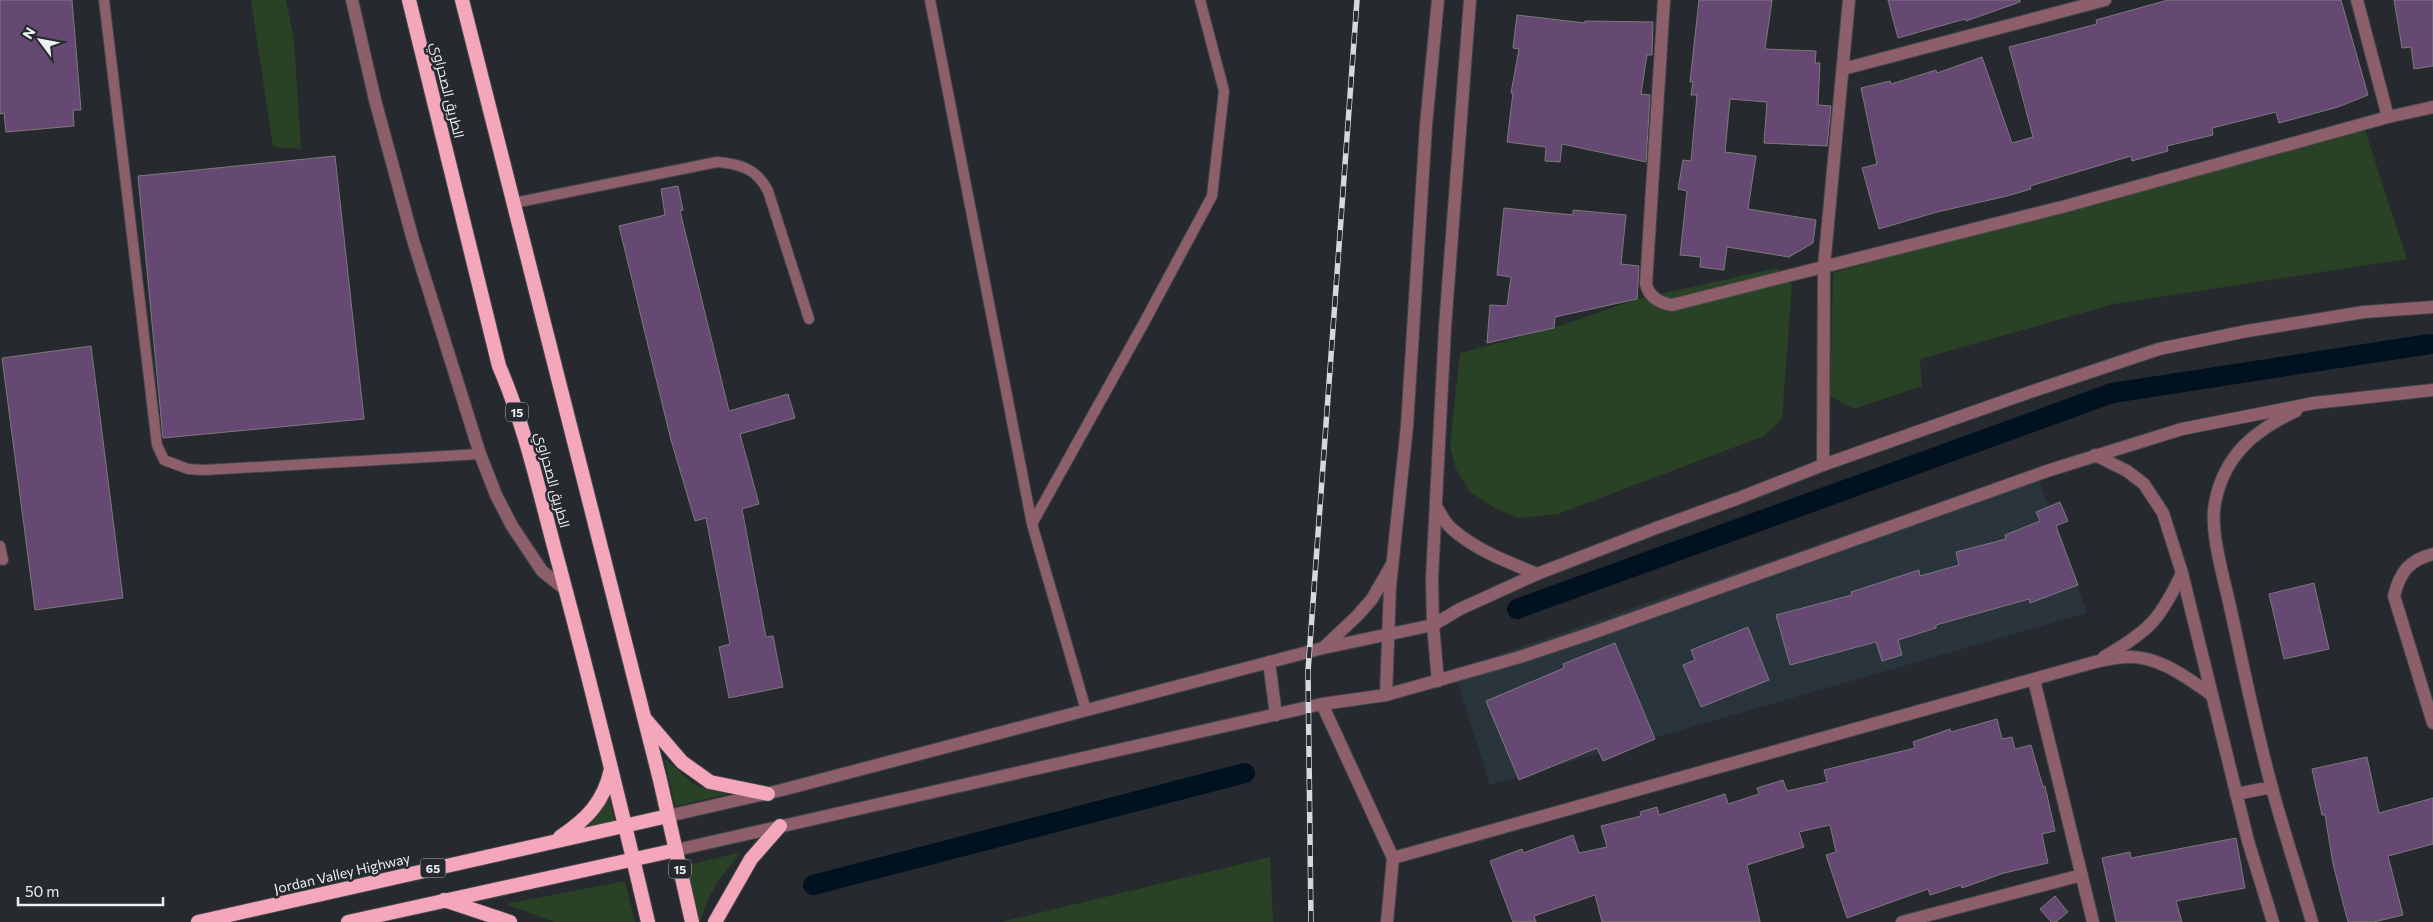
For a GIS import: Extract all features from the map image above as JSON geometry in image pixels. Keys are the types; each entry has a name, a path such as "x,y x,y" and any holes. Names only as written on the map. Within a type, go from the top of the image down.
{"highway":[{"name":"الطريق الصحراوي","path":"409,0 499,366 515,403 566,590 625,825"},
{"name":"15","path":"462,0 644,717 692,922"},
{"path":"644,717 682,762 710,782 768,794"},
{"path":"552,843 592,812 602,797 611,768"},
{"name":"Jordan Valley Highway","path":"198,922 668,816"},
{"name":"15","path":"625,825 648,922"},
{"path":"715,922 751,859 780,826"},
{"path":"348,922 676,850"},
{"path":"443,900 510,922"}],"street":[{"path":"352,0 375,100 411,231 480,454 496,494 517,535 542,571 566,590"},
{"path":"1386,695 1390,587 1395,559 1407,426 1426,125 1438,0"},
{"path":"1438,681 1433,625 1436,506 1445,327 1470,0"},
{"path":"1664,0 1648,291 1662,304 1672,305 2066,206 2388,117 2433,107"},
{"path":"1823,465 1824,266 1849,0"},
{"path":"1843,69 2105,0"},
{"path":"2357,0 2388,117"},
{"path":"668,816 768,794 1323,648 1351,644 1433,625 1460,608 1537,574 1823,465 2024,394 2159,350 2247,331 2355,314 2433,307"},
{"path":"676,850 1322,704 1386,695 1438,681 1604,629 2095,455 2182,429 2314,403 2433,390"},
{"path":"2312,922 2272,787 2217,546 2214,504 2231,461 2249,440 2260,430 2314,403"},
{"path":"2095,455 2127,471 2144,484 2163,513 2182,573 2248,841 2273,922"},
{"path":"1436,506 1450,527 1464,538 1500,558 1537,574"},
{"path":"2433,554 2419,557 2406,567 2398,579 2394,596 2433,723"},
{"path":"1323,648 1372,599 1395,559"},
{"path":"2095,662 2130,642 2152,624 2166,605 2182,573"},
{"path":"1393,858 2095,662 2128,656 2154,661 2180,674 2212,695"},
{"path":"1269,662 1276,715"},
{"path":"2034,680 2093,922"},
{"path":"1322,704 1393,858 1387,922"},
{"path":"2236,794 2272,787"},
{"path":"1902,922 2082,875"}],"lane":[{"path":"104,0 157,445 164,460 188,469 205,470 480,454"},
{"path":"930,0 1032,524 1086,710"},
{"path":"1032,524 1212,196 1224,91 1200,0"},
{"path":"514,203 717,162 735,163 748,168 762,179 768,191 809,318"},
{"path":"0,546 2,560"}],"shaded area":[{"path":"2035,469 2087,613 1490,785 1454,670"}],"green space":[{"path":"251,0 286,0 294,40 301,149 273,147"},
{"path":"2363,124 2407,259 2114,304 1920,359 1922,386 1854,409 1830,396 1833,273"},
{"path":"1778,268 1792,285 1782,419 1764,436 1558,514 1518,518 1495,508 1470,492 1456,469 1450,446 1460,353 1554,328 1637,299"},
{"path":"664,758 695,785 728,794 675,806"},
{"path":"608,793 615,822 579,831 595,817"},
{"path":"741,852 719,880 709,897 700,922 685,866"},
{"path":"1270,857 1273,922 1001,922"},
{"path":"625,881 635,922 554,922 506,904"}],"building":[{"path":"0,0 72,0 81,110 73,110 74,126 6,132 4,113 0,114"},
{"path":"1699,0 1772,0 1765,49 1816,51 1815,63 1820,63 1818,105 1831,106 1827,146 1764,143 1767,102 1730,99 1725,152 1756,156 1748,209 1816,220 1813,243 1789,257 1727,247 1724,270 1700,267 1701,257 1680,255 1687,191 1678,189 1683,160 1691,161 1697,95 1691,95 1693,82 1690,82"},
{"path":"1888,0 2020,0 2020,2 1966,21 1965,19 1898,38"},
{"path":"2168,0 2341,0 2368,95 2338,107 2279,123 2276,112 2212,128 2213,135 2167,146 2168,151 2132,161 2131,156 2030,186 2031,189 2007,196 1937,212 1879,229 1862,168 1877,164 1861,88 1890,81 1891,84 1936,70 1937,73 1982,57 2012,143 2033,137 2009,47 2097,24 2096,20"},
{"path":"2394,0 2433,0 2433,66 2414,69 2411,47 2402,48"},
{"path":"1517,15 1585,23 1585,21 1653,22 1652,55 1647,55 1641,94 1650,95 1646,162 1562,144 1560,162 1545,161 1546,147 1507,142 1513,93 1511,93 1519,49 1513,48"},
{"path":"335,156 364,419 163,438 138,176"},
{"path":"678,186 683,210 680,211 729,411 788,394 795,418 740,434 759,504 742,509 766,637 773,636 783,687 729,698 719,647 730,644 706,518 695,521 671,440 619,226 665,215 661,189"},
{"path":"1504,208 1573,215 1573,210 1626,215 1621,264 1639,266 1637,299 1555,317 1554,328 1487,343 1490,305 1507,306 1511,277 1497,275"},
{"path":"91,346 123,598 35,610 2,358"},
{"path":"2060,502 2068,521 2056,526 2078,585 2030,603 2029,599 1936,625 1936,628 1898,640 1902,655 1882,661 1876,642 1790,665 1776,615 1852,595 1851,592 1919,570 1920,576 1959,565 1956,552 2006,539 2005,535 2040,521 2036,512"},
{"path":"2314,583 2329,649 2284,659 2269,594"},
{"path":"1748,627 1769,680 1701,707 1683,665 1695,660 1691,650"},
{"path":"1615,643 1655,739 1603,761 1597,748 1519,780 1486,701 1564,668 1563,664"},
{"path":"1997,719 2002,739 2012,737 2015,749 2031,745 2043,787 2045,786 2055,831 2042,834 2048,863 2004,873 1962,888 1961,885 1930,895 1928,889 1847,918 1826,855 1836,852 1830,825 1799,832 1804,847 1747,865 1760,922 1602,922 1595,895 1534,916 1536,922 1513,922 1490,861 1522,849 1523,853 1573,835 1579,853 1607,847 1601,826 1641,816 1640,812 1657,807 1659,815 1725,794 1728,804 1759,794 1757,788 1783,780 1787,791 1827,782 1824,770 1915,748 1913,742 1950,729 1951,732"},
{"path":"2367,757 2379,813 2433,798 2433,844 2388,856 2403,915 2374,922 2348,922 2333,864 2325,815 2322,815 2312,769"},
{"path":"2236,838 2245,888 2176,901 2182,922 2116,922 2102,858 2130,852 2131,858"},
{"path":"2055,896 2068,912 2056,922 2051,922 2040,909"}],"waterway":[{"path":"1517,609 2112,393 2430,344"},
{"path":"813,885 1245,773"}],"railway":[{"path":"1311,922 1308,671 1357,0"}]}
